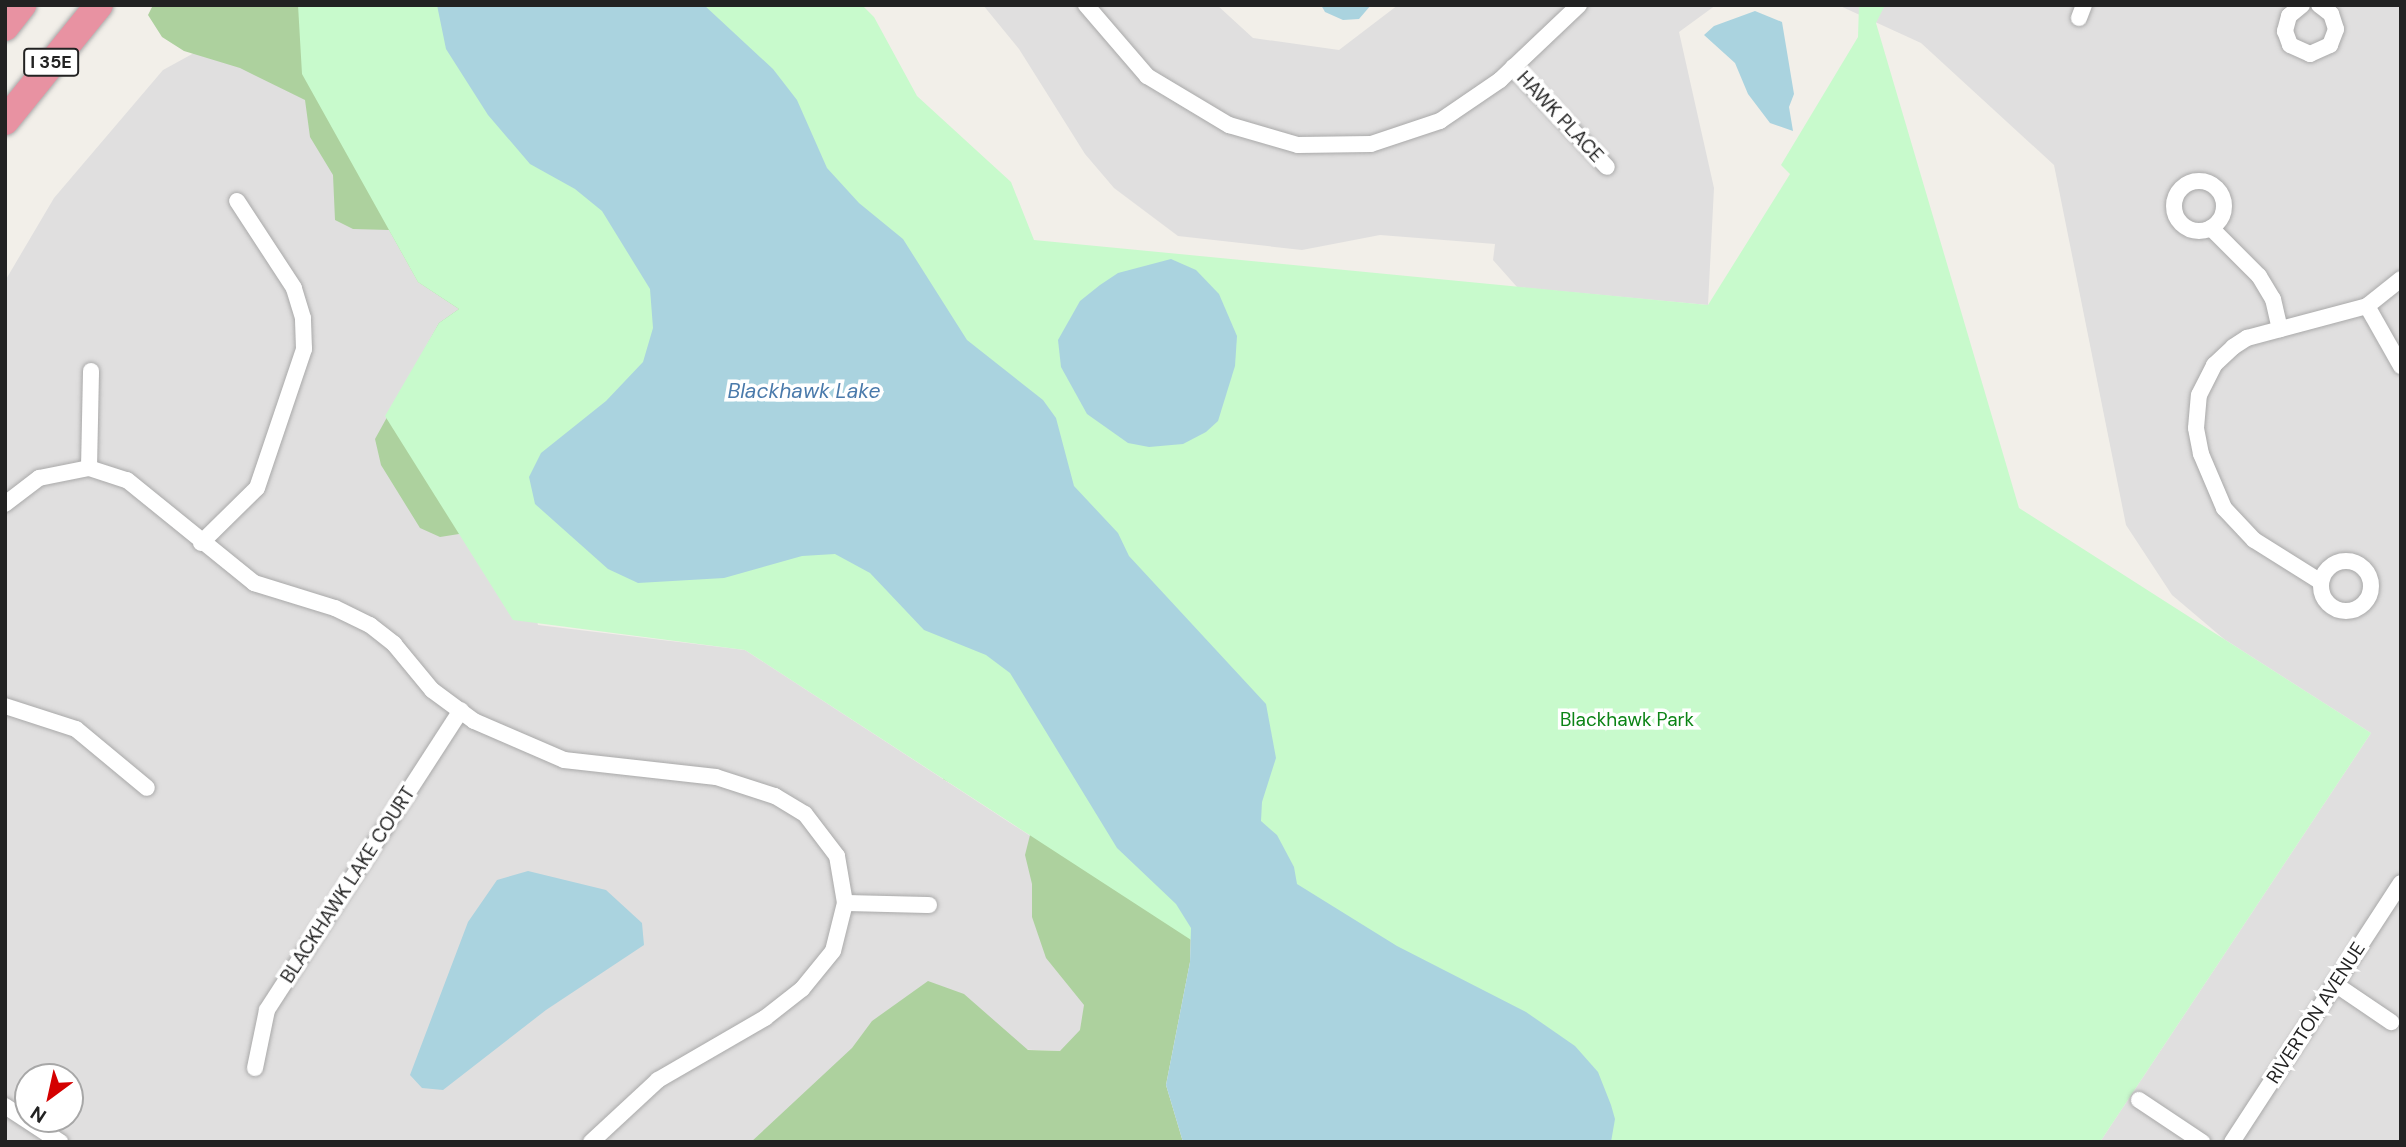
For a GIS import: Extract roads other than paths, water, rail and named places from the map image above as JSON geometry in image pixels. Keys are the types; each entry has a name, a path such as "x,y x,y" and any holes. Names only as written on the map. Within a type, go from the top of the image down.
{"highway":[{"name":"I 35E","path":"5,27 22,5"},
{"name":"I 35E","path":"5,121 99,5"}],"street":[{"path":"1086,5 1147,76 1229,125 1298,145 1370,144 1440,121 1513,67 1579,5"},
{"path":"2275,5 2289,16"},
{"path":"2302,5 2289,16 2285,31 2291,45 2303,53 2318,53 2330,45 2336,29 2331,14 2319,5"},
{"name":"HAWK PLACE","path":"1513,67 1607,167"},
{"path":"201,543 257,488 304,349 303,318 294,288 237,201"},
{"path":"2211,228 2259,276 2273,299 2280,330"},
{"path":"2321,582 2254,540 2233,520 2205,469 2196,428 2201,387 2220,358 2247,338 2367,306 2401,279"},
{"path":"2367,306 2401,366"},
{"path":"89,468 92,371"},
{"path":"5,504 39,478 89,468 127,480 201,543 254,583 335,608 370,625 394,644 432,690 474,721 564,760 716,777 775,796 805,814 837,856 845,903 833,951 802,989 765,1018 658,1080 591,1142"},
{"path":"5,706 76,729 148,788"},
{"name":"BLACKHAWK LAKE COURT","path":"255,1069 267,1010 461,710"},
{"name":"RIVERTON AVENUE","path":"2232,1142 2401,883"},
{"path":"845,903 929,905"},
{"path":"2335,984 2391,1022"},
{"path":"2139,1100 2202,1142"},
{"path":"5,1106 60,1142"}],"water":[{"name":"Blackhawk Lake","path":"437,5 704,5 773,69 797,100 827,168 859,203 903,239 967,340 1043,400 1056,418 1074,486 1118,533 1129,556 1266,704 1276,758 1262,802 1261,821 1277,835 1294,867 1297,884 1397,946 1526,1012 1575,1046 1598,1072 1611,1105 1615,1119 1611,1142 1183,1142 1166,1085 1190,962 1191,928 1176,904 1117,848 1010,673 986,655 924,630 870,573 835,554 802,556 724,578 638,583 608,569 535,504 529,477 541,453 606,401 643,362 653,328 650,289 602,211 575,189 530,164 488,115 446,49"},
{"path":"1321,5 1371,5 1359,19 1343,20 1325,12"},
{"path":"1755,11 1782,22 1794,94 1789,107 1793,131 1770,123 1748,94 1735,63 1704,35 1714,26"},
{"path":"1171,259 1196,270 1219,294 1237,336 1235,366 1218,421 1206,432 1183,444 1149,447 1128,443 1087,414 1061,367 1058,340 1080,301 1100,285 1118,273"},
{"path":"528,871 606,890 642,923 644,945 546,1010 443,1090 422,1088 410,1075 468,922 497,880"}],"park label":[{"name":"Blackhawk Park","path":"1627,720"}]}
